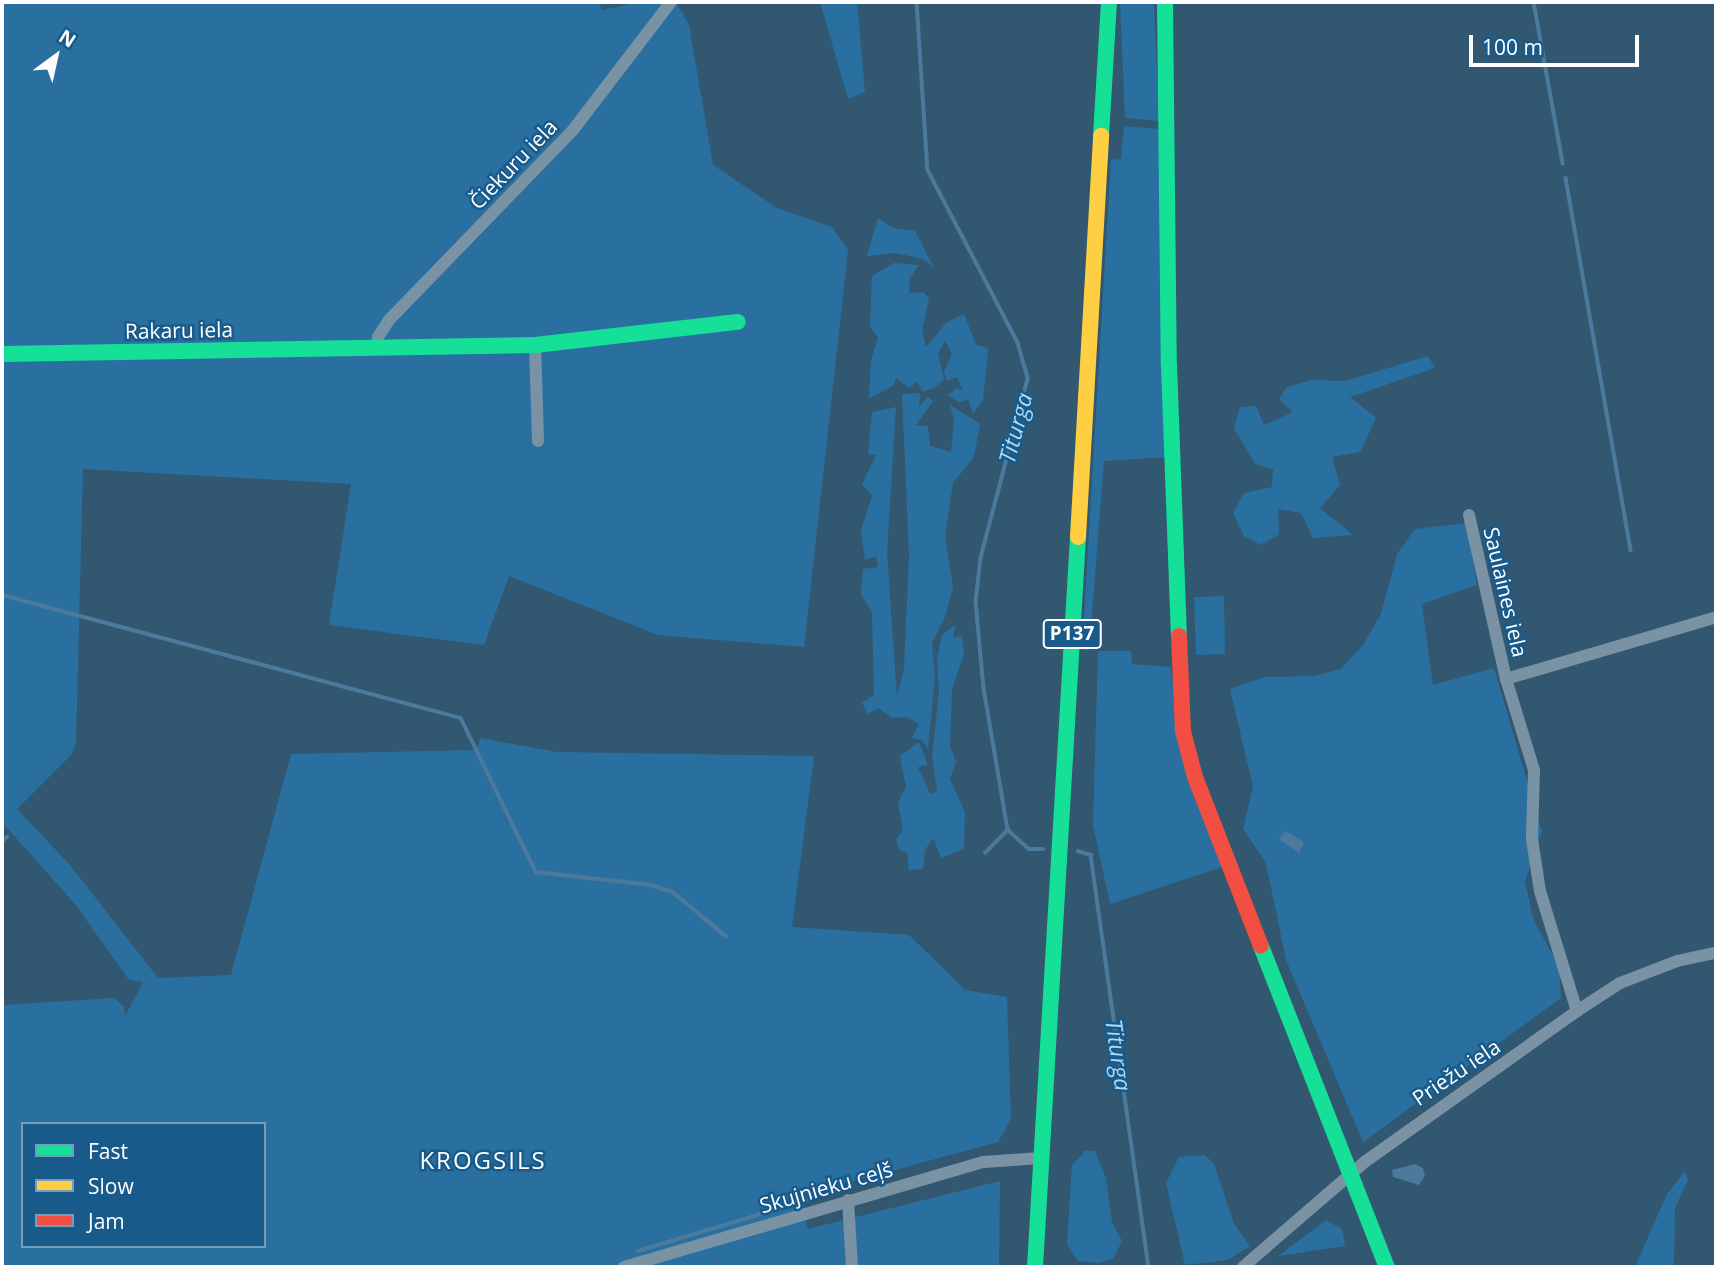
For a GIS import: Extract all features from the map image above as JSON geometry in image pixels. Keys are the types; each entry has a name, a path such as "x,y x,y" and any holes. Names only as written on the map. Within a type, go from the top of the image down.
{"street":[{"name":"Čiekuru iela","path":"378,346 389,320 573,130 671,2"},
{"name":"P137","path":"1035,1267 1109,2"},
{"path":"1165,2 1169,365 1183,730 1195,777 1387,1267"},
{"name":"Rakaru iela","path":"2,354 535,345 738,322"},
{"path":"535,345 538,441"},
{"name":"Saulaines iela","path":"1469,515 1506,679 1534,770 1532,839 1540,891 1577,1011"},
{"path":"1506,679 1716,617"},
{"name":"Priežu iela","path":"1243,1267 1256,1261 1351,1174 1415,1124 1577,1011 1620,983 1677,961 1716,953"},
{"name":"Skujnieku ceļš","path":"624,1267 996,1159 1041,1158"},
{"path":"848,1200 852,1267"}],"shaded area":[{"path":"2,2 599,2 602,10 640,2 676,2 689,25 713,165 777,208 832,227 848,250 804,647 658,635 509,576 484,645 329,625 351,484 83,469 76,742 72,754 17,809 70,865 158,978 231,975 291,754 477,750 480,738 557,752 814,756 792,927 909,935 965,990 1007,997 1011,1119 998,1142 799,1196 808,1229 1000,1181 999,1267 2,1267 2,1005 114,998 124,1007 125,1016 143,982 129,980 75,904 2,822"},
{"path":"820,2 857,2 865,92 848,99"},
{"path":"1120,2 1154,2 1159,121 1125,118"},
{"path":"1124,126 1159,129 1167,457 1104,461 1089,651 1082,650 1111,160 1121,159"},
{"path":"878,218 893,228 915,231 934,268 923,259 896,253 867,256"},
{"path":"894,263 919,265 910,278 909,293 923,292 929,299 922,330 926,347 946,323 964,314 976,345 988,348 983,401 973,413 968,400 958,402 948,395 957,388 963,391 957,377 947,381 944,372 952,354 945,341 938,353 944,379 934,388 923,392 917,381 909,388 896,378 893,386 869,398 871,361 878,337 870,327 872,276"},
{"path":"1428,356 1435,368 1350,397 1376,418 1360,452 1332,457 1340,485 1320,508 1353,535 1313,538 1301,513 1278,509 1279,534 1261,545 1244,536 1233,513 1244,493 1272,487 1273,469 1255,464 1234,428 1240,407 1256,406 1264,425 1293,412 1279,399 1287,387 1312,380 1345,381"},
{"path":"920,393 919,407 928,397 933,401 916,425 928,426 930,446 951,452 954,421 950,405 980,424 974,457 953,483 945,535 953,587 945,617 932,643 935,678 928,749 922,740 912,738 919,724 907,717 891,718 879,708 868,714 862,703 874,695 872,612 861,594 863,569 878,567 876,556 865,560 861,530 872,496 862,484 876,455 868,454 872,412 896,407 887,553 897,697 904,668 909,555 902,394"},
{"path":"1466,523 1477,585 1422,604 1433,685 1494,668 1542,832 1525,881 1534,921 1559,966 1561,998 1363,1142 1286,960 1266,863 1243,829 1253,787 1230,689 1265,677 1314,676 1341,669 1363,645 1381,614 1397,554 1415,529"},
{"path":"1224,596 1225,654 1196,655 1194,597"},
{"path":"955,625 953,638 962,636 964,654 952,689 950,746 956,762 950,779 965,812 964,849 941,858 933,838 925,850 923,869 909,870 907,852 900,851 896,840 903,830 898,803 906,787 900,756 919,742 928,765 918,767 930,794 937,791 932,756 939,692 937,658 942,635"},
{"path":"1098,651 1131,651 1132,664 1171,667 1180,748 1225,866 1110,904 1093,825"},
{"path":"1285,831 1304,842 1299,853 1279,839"},
{"path":"1085,1151 1095,1151 1106,1178 1112,1222 1122,1241 1113,1259 1099,1263 1078,1261 1067,1244 1072,1165"},
{"path":"1205,1155 1214,1164 1234,1224 1250,1246 1228,1260 1185,1265 1166,1183 1179,1157"},
{"path":"1415,1164 1423,1168 1425,1176 1419,1185 1393,1177 1392,1170"},
{"path":"1685,1171 1688,1180 1675,1208 1674,1267 1635,1267 1667,1194"},
{"path":"1326,1220 1342,1229 1345,1246 1278,1256"}],"waterway":[{"name":"Titurga","path":"917,2 928,170 1018,343 1028,379 981,558 976,602 984,688 1008,830 1029,849 1043,849"},
{"path":"1534,2 1563,163"},
{"path":"1566,178 1631,550"},
{"path":"2,595 461,718 536,872 651,885 673,892 726,936"},
{"path":"985,853 1008,830"},
{"path":"2,842 7,837"},
{"name":"Titurga","path":"1078,851 1091,855 1149,1267"},
{"path":"638,1251 811,1199"}],"traffic: fast":[{"path":"1101,136 1109,2"},
{"path":"1165,2 1169,365 1179,636"},
{"path":"2,354 535,345 738,322"},
{"path":"1035,1267 1078,537"},
{"path":"1261,946 1387,1267"}],"traffic: slow":[{"path":"1078,537 1101,136"}],"traffic: jam":[{"path":"1179,636 1183,731 1195,777 1261,946"}],"district":[{"name":"KROGSILS","path":"483,1160"}]}
